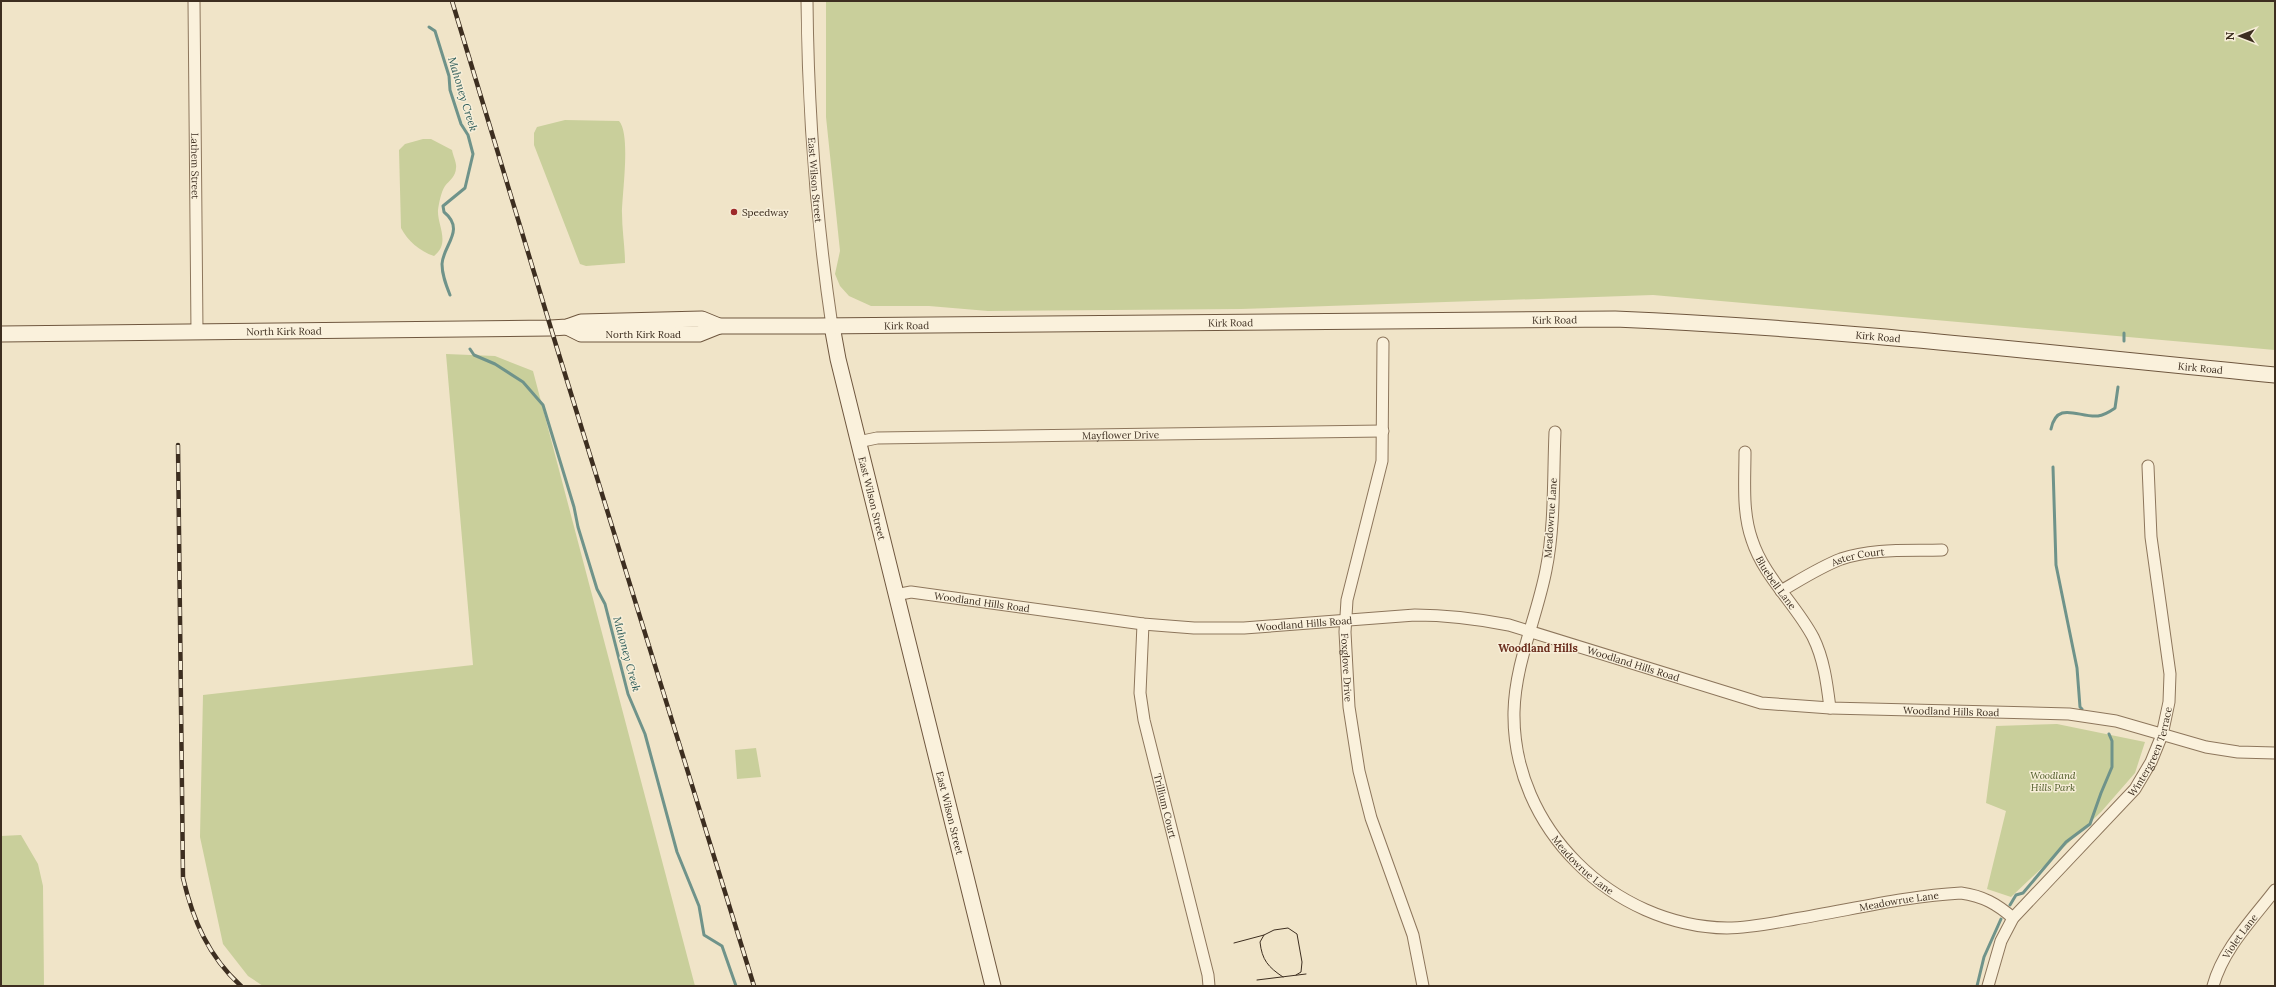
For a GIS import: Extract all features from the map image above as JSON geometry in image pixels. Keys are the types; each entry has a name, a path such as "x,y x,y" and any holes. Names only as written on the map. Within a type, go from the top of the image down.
{"street":[{"name":"Lathem Street","path":"194,1 197,332"},
{"name":"East Wilson Street","path":"807,1 808,82 813,163 818,226 832,326 858,442 895,594 993,986"},
{"name":"Kirk Road","path":"832,326 1615,319 1715,323 1852,333 2275,375"},
{"name":"North Kirk Road","path":"1,334 567,328 581,334 699,334 719,326 832,326"},
{"name":"Foxglove Drive","path":"1383,343 1382,461 1347,600 1344,620 1349,708 1359,771 1371,818 1412,935 1423,986"},
{"name":"Mayflower Drive","path":"858,442 877,438 1383,431"},
{"name":"Meadowrue Lane","path":"1555,432 1549,552 1530,631 1518,671 1514,700 1515,730 1523,772 1537,807 1559,843 1580,867 1616,896 1658,915 1718,928 1747,927 1961,893 1986,898 2013,918"},
{"name":"Bluebell Lane","path":"1745,452 1746,516 1748,528 1761,562 1806,626 1818,650 1825,676 1830,708"},
{"name":"Wintergreen Terrace","path":"1988,986 2001,941 2013,918 2135,788 2151,762 2162,734 2169,702 2170,674 2151,538 2148,466"},
{"name":"Aster Court","path":"1781,591 1830,564 1849,556 1883,551 1942,550"},
{"name":"Woodland Hills Road","path":"895,594 911,592 1143,624 1219,629 1411,615 1439,615 1486,621 1530,631 1750,701 1784,706 1830,708 2069,714 2116,721 2222,750 2275,753"},
{"name":"Trillium Court","path":"1143,624 1140,693 1144,720 1208,975 1209,986"},
{"name":"Violet Lane","path":"2213,986 2220,964 2229,948 2275,890"}],"green space":[{"path":"826,1 2275,1 2275,350 1653,295 1241,309 988,311 929,306 871,306 849,296 840,286 835,274 840,251 826,117"},
{"path":"565,120 619,121 623,128 625,138 625,165 622,213 625,263 586,266 580,264 534,145 534,133 537,127"},
{"path":"423,139 431,139 452,150 456,166 455,173 442,191 440,198 438,216 442,234 442,245 434,256 414,245 401,228 399,150 405,144"},
{"path":"446,354 495,356 533,371 695,986 263,986 248,976 223,944 200,837 203,695 473,665"},
{"name":"Woodland Hills Park","path":"2057,724 2145,742 2135,773 2101,812 2011,897 1987,889 2006,811 1986,803 1996,726"},
{"path":"756,748 761,777 737,779 735,750"},
{"path":"21,835 38,864 43,886 44,986 1,986 1,836"}],"waterway":[{"name":"Mahoney Creek","path":"429,27 435,31 449,76 450,90 461,124 468,135 473,154 465,188 443,206 444,212 453,225 452,238 443,257 442,264 443,276 450,295"},
{"path":"2124,333 2124,341"},
{"name":"Mahoney Creek","path":"470,349 474,355 495,364 523,382 543,405 597,589 605,604 628,694 645,734 677,852 699,906 704,935 722,946 736,986"},
{"path":"2051,429 2054,420 2058,415 2063,413 2070,412 2098,416 2111,411 2115,408 2118,387"},
{"path":"2053,467 2056,565 2077,668 2080,707 2082,709"},
{"path":"2010,905 2016,895 2023,893 2066,842 2090,824 2112,767 2112,741 2109,734"},
{"path":"1977,986 1984,957 2001,919"}],"tram line":[{"path":"1234,943 1264,935 1274,930 1288,928 1297,934 1302,962 1301,972 1296,975"},
{"path":"1264,935 1260,942 1262,954 1273,970 1283,977"},
{"path":"1257,980 1306,974"}],"railway":[{"path":"452,1 556,345 754,986"},
{"path":"178,445 183,878 197,923 203,936 219,962 241,986"}],"place":[{"name":"Speedway","path":"734,212"}],"district":[{"name":"Woodland Hills","path":"1538,648"}]}
